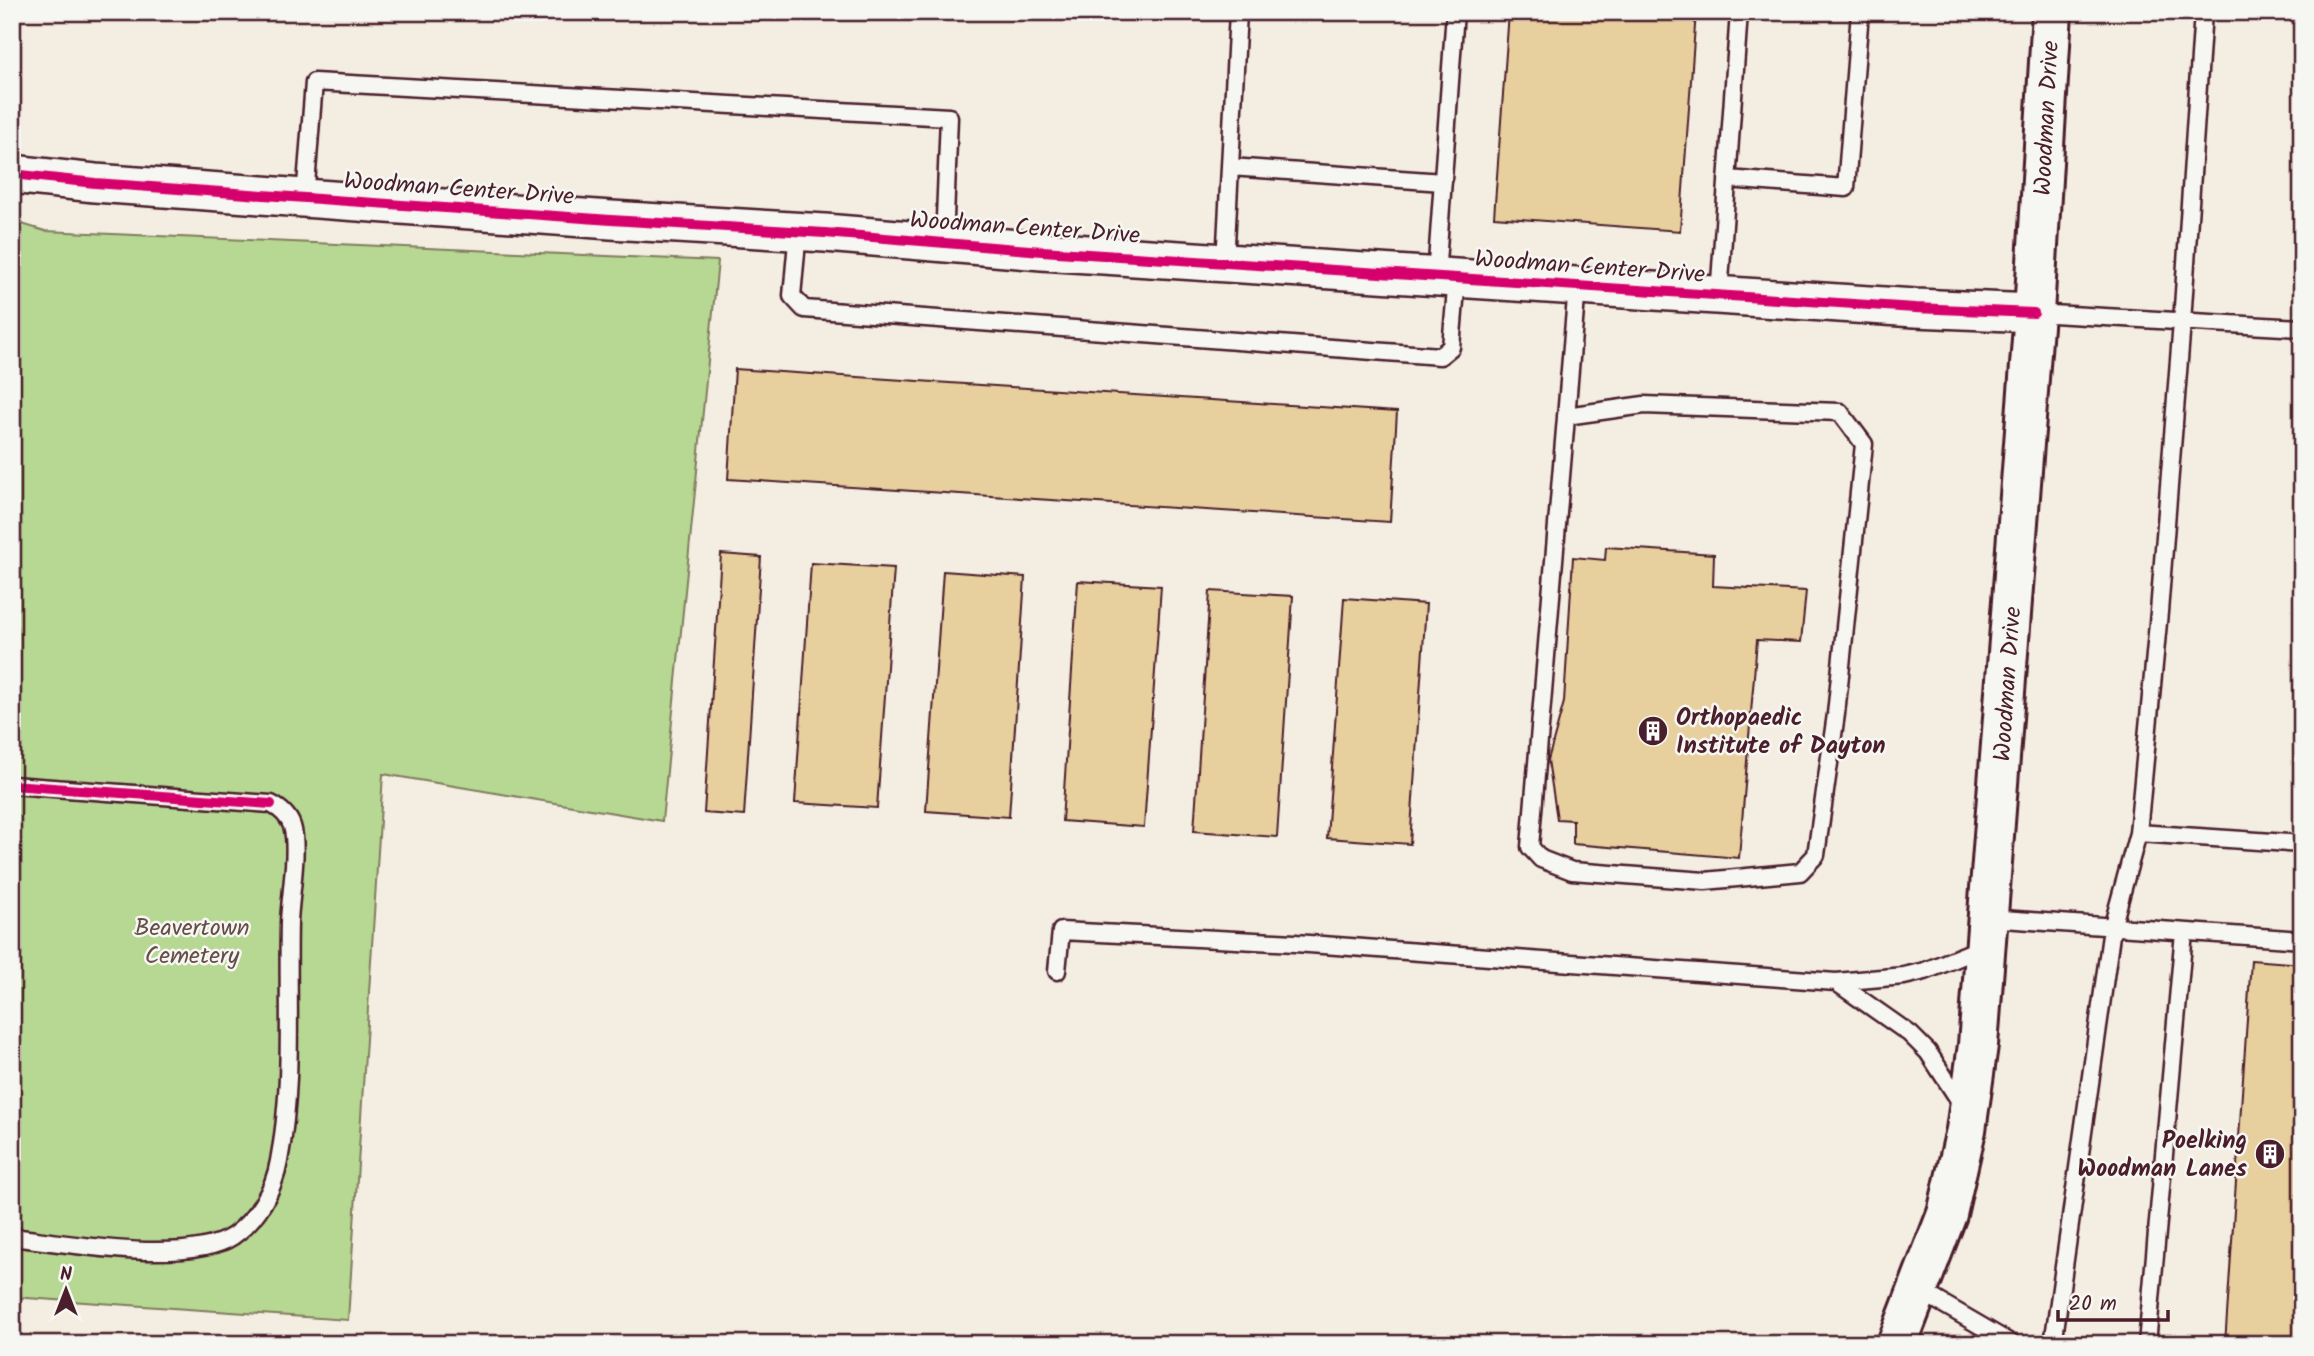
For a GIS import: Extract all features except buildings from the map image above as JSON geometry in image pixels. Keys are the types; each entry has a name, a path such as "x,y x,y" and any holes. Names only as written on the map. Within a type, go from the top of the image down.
{"main road":[{"name":"Woodman Drive","path":"1898,1344 1947,1214 1968,1114 1978,1045 2034,313 2052,12"}],"street":[{"name":"Woodman Center Drive","path":"12,174 94,183 1224,263 1719,296 2034,313"}],"lane":[{"path":"1224,263 1238,12"},
{"path":"798,231 792,296 804,309 1440,356 1451,346 1443,182 1455,12"},
{"path":"1719,296 1739,12"},
{"path":"1727,179 1846,188 1860,12"},
{"path":"2053,1344 2112,928 2138,833 2182,322 2203,12"},
{"path":"305,198 314,82 949,117 944,243"},
{"path":"1230,167 1443,182"},
{"path":"1566,416 1644,405 1840,412 1864,444 1836,714 1816,855 1800,872 1705,881 1572,871 1541,859 1530,847 1566,416 1577,286"},
{"path":"2034,313 2302,328"},
{"path":"12,785 271,804 283,811 292,825 294,838 289,919 287,1090 279,1163 268,1194 251,1222 231,1237 207,1247 151,1251 12,1237"},
{"path":"2138,833 2302,844"},
{"path":"1057,971 1061,931 1295,943 1836,982 1904,976 1925,971 1987,932 2112,928 2302,940"},
{"path":"2147,1344 2184,932"},
{"path":"1836,982 1910,1034 1928,1052 1968,1114"},
{"path":"1919,1290 2012,1344"}],"green space":[{"name":"Beavertown Cemetery","path":"12,221 45,231 718,261 662,821 383,774 348,1320 12,1297"}],"cycle path":[{"path":"12,174 95,183 825,233 1042,251 1915,308 2034,313"},
{"path":"12,785 271,804"}],"place":[{"name":"Orthopaedic Institute of Dayton","path":"1653,731"},
{"name":"Poelking Woodman Lanes","path":"2270,1154"}]}
